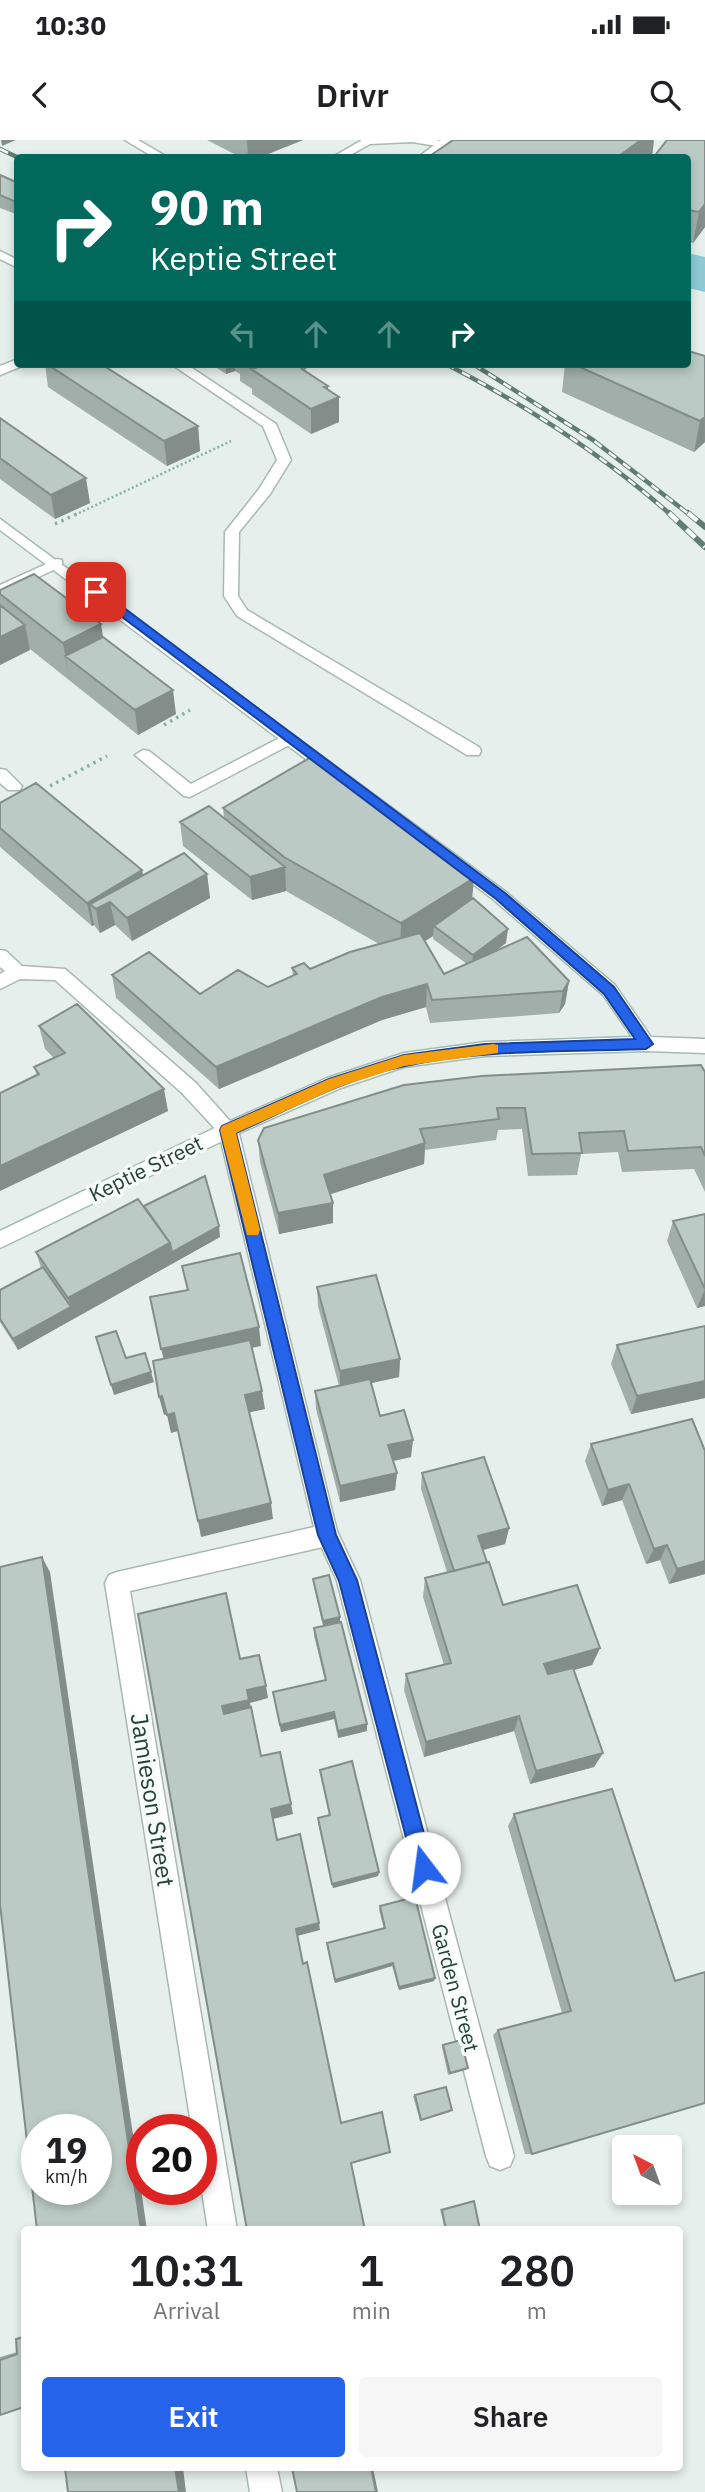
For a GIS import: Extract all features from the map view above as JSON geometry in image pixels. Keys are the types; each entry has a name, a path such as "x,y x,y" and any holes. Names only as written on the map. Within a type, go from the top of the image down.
{"street":[{"path":"130,140 156,154"},
{"path":"344,154 368,141 408,140"},
{"path":"415,140 445,142"},
{"path":"428,154 445,142"},
{"path":"183,368 269,424 284,460 265,491 232,532 231,596 242,613 473,751"},
{"path":"0,523 500,896 609,990 646,1044"},
{"path":"0,591 57,563"},
{"path":"143,755 190,792 289,737"},
{"path":"0,774 14,786"},
{"path":"0,956 17,972"},
{"path":"0,982 17,972 59,974 189,1088 228,1130"},
{"name":"Keptie Street","path":"0,1240 228,1130 334,1083 404,1060 485,1049 646,1044 704,1048"},
{"name":"Garden Street","path":"228,1130 327,1535 348,1580 500,2156"},
{"name":"Jamieson Street","path":"222,2226 117,1583 327,1535"},
{"path":"262,2471 266,2492"}],"path":[{"path":"22,539 269,424"}],"green space":[{"path":"691,257 705,260 705,290 691,286"}],"building":[{"path":"453,140 641,140 622,154 433,154"},
{"path":"667,140 705,140 705,204 699,212 691,211 691,154 656,154"},
{"path":"0,175 14,181 14,201 0,195"},
{"path":"691,352 705,356 705,417 700,421 582,368 691,368"},
{"path":"53,368 107,368 198,426 164,441"},
{"path":"304,368 302,369 328,386 324,387 339,397 311,409 251,369"},
{"path":"0,418 86,478 51,495 0,458"},
{"path":"34,574 101,624 63,643 0,594 0,590"},
{"path":"0,605 25,625 0,637"},
{"path":"103,637 173,690 135,710 65,656"},
{"path":"313,756 474,878 401,923 284,857 223,808"},
{"path":"36,783 142,870 87,903 0,828 0,803"},
{"path":"209,806 285,867 250,877 180,822"},
{"path":"184,853 207,874 127,918 110,902 96,909 90,904"},
{"path":"473,898 508,929 473,955 434,926"},
{"path":"420,933 444,974 527,937 569,981 563,991 432,1000 427,984 382,997 216,1067 112,975 149,952 200,994 238,970 268,987 297,974 292,968 304,963 310,969 350,952"},
{"path":"77,1004 164,1089 0,1166 0,1093 39,1074 34,1067 65,1053 39,1026"},
{"path":"701,1065 705,1072 705,1156 701,1147 628,1151 624,1131 579,1133 582,1153 532,1154 525,1108 497,1108 499,1119 420,1129 425,1143 324,1175 333,1203 278,1213 258,1140 264,1128 404,1085 482,1076"},
{"path":"205,1176 219,1226 172,1252 170,1243 144,1206"},
{"path":"138,1199 170,1243 68,1298 36,1252"},
{"path":"705,1214 705,1289 673,1221"},
{"path":"240,1253 259,1327 161,1349 150,1297 188,1290 182,1266"},
{"path":"43,1267 71,1307 13,1339 0,1319 0,1290"},
{"path":"376,1275 400,1359 340,1371 317,1287"},
{"path":"705,1326 705,1381 637,1396 617,1345"},
{"path":"116,1331 126,1358 145,1353 151,1372 111,1385 96,1337"},
{"path":"250,1340 262,1391 245,1395 271,1503 198,1521 174,1413 167,1415 162,1396 159,1397 153,1361"},
{"path":"370,1379 380,1416 404,1410 413,1440 388,1445 397,1473 340,1486 315,1391"},
{"path":"692,1419 705,1451 705,1561 677,1569 667,1545 654,1549 629,1484 608,1490 591,1444"},
{"path":"484,1457 509,1528 478,1536 487,1562 454,1571 422,1473"},
{"path":"42,1557 126,2128 126,2205 137,2205 140,2226 37,2226 34,2205 112,2205 112,2114 24,2114 0,1904 0,1567"},
{"path":"489,1562 503,1605 577,1585 600,1648 544,1664 548,1674 573,1668 603,1753 536,1771 519,1716 426,1742 406,1674 451,1663 425,1578"},
{"path":"329,1575 340,1617 323,1621 313,1579"},
{"path":"226,1593 240,1659 259,1655 266,1686 247,1690 249,1700 222,1706 224,1714 251,1707 261,1756 280,1752 291,1804 271,1809 277,1840 300,1834 319,1923 296,1929 303,1964 307,1962 341,2123 382,2112 390,2152 351,2163 364,2226 246,2226 138,1614"},
{"path":"341,1622 367,1724 338,1731 334,1712 280,1725 273,1692 326,1680 314,1628"},
{"path":"352,1761 379,1872 332,1884 318,1818 330,1815 320,1770"},
{"path":"612,1789 675,1981 705,1972 705,2103 532,2154 498,2030 571,2011 514,1814"},
{"path":"415,1897 435,1978 399,1987 393,1963 335,1980 327,1943 385,1928 380,1906"},
{"path":"461,2040 468,2068 450,2073 443,2045"},
{"path":"446,2087 452,2110 421,2120 415,2095"},
{"path":"474,2201 479,2226 445,2226 442,2210"},
{"path":"21,2338 21,2408 0,2415 0,2360 17,2354 16,2339"},
{"path":"65,2471 176,2471 179,2492 68,2492"},
{"path":"293,2471 372,2471 376,2492 297,2492"}],"waterway":[{"path":"691,271 705,275"}],"railway":[{"path":"0,149 14,156"},
{"path":"453,368 563,432 671,515"},
{"path":"479,368 593,440 690,515"},
{"path":"669,513 705,547"},
{"path":"688,513 705,527"}],"slow traffic":[{"path":"252,1230 228,1130 334,1083 404,1060 493,1049"}],"route":[{"path":"96,592 500,896 609,990 631,1018 646,1044 485,1049 404,1060 334,1083 228,1130 327,1535 348,1580 424,1868"}]}
